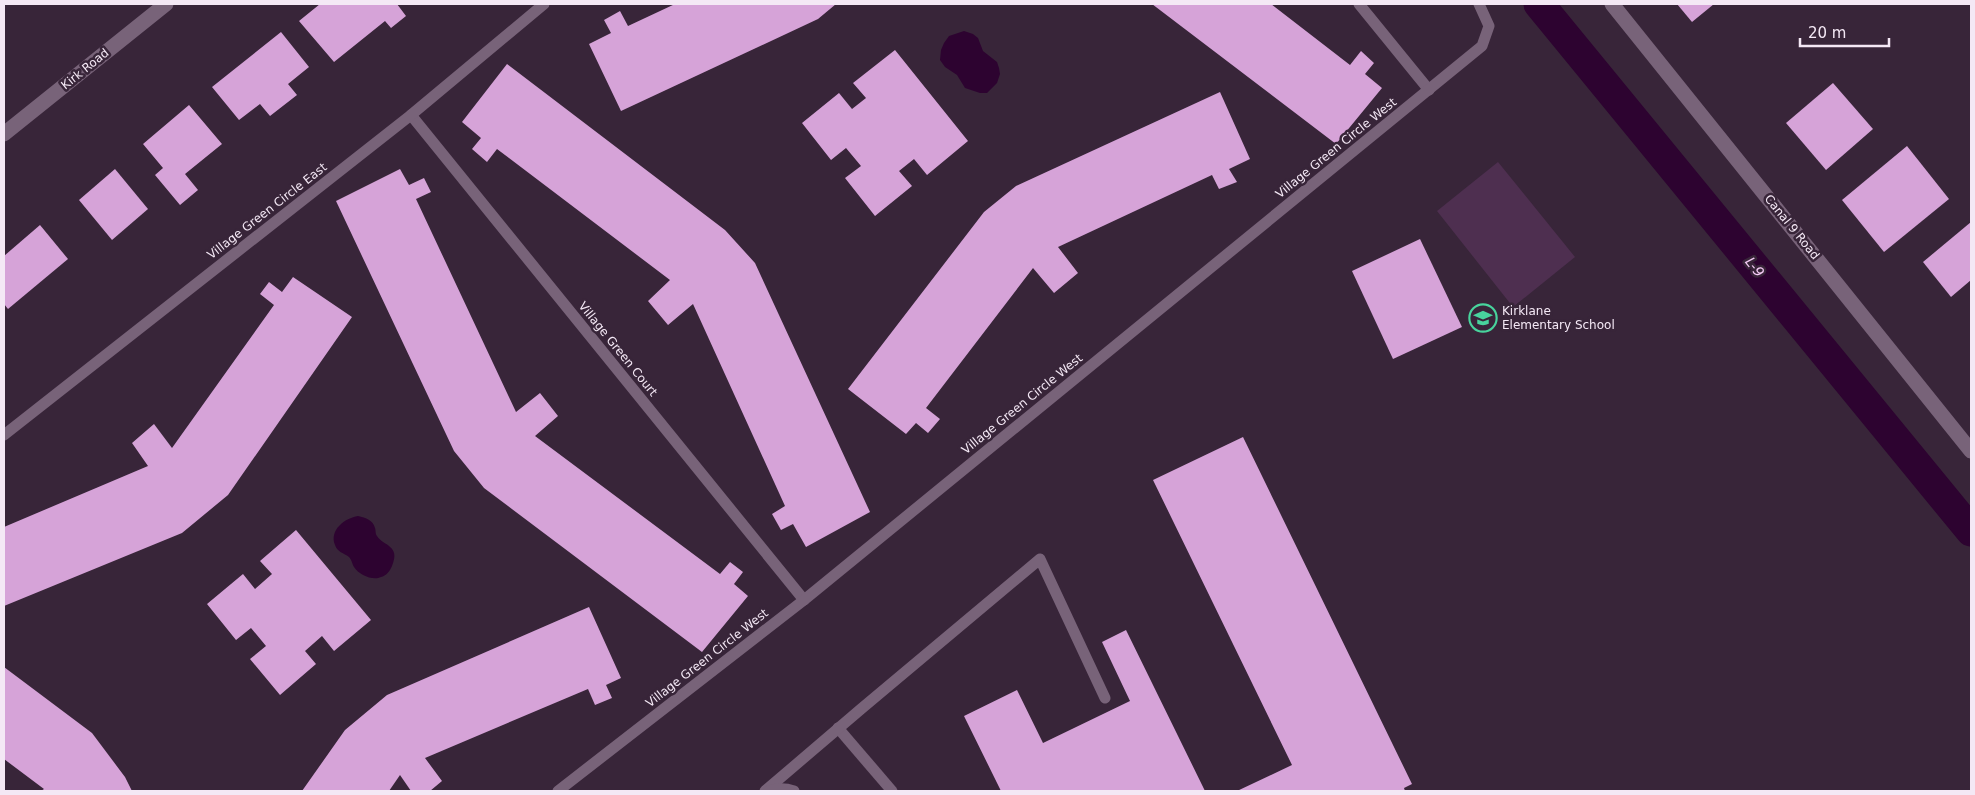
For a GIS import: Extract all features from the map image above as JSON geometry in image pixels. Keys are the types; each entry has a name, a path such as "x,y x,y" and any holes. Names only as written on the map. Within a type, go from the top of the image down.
{"street":[{"name":"Kirk Road","path":"4,134 166,4"},
{"name":"Canal 9 Road","path":"1612,4 1971,451"}],"lane":[{"name":"Village Green Circle East","path":"4,435 411,115 544,4"},
{"path":"1359,4 1429,90"},
{"name":"Village Green Circle West","path":"558,791 804,600 1482,46 1488,26 1479,4"},
{"name":"Village Green Court","path":"411,115 804,600"},
{"path":"767,791 838,728 1040,559 1105,698"},
{"path":"838,728 892,791"},
{"path":"767,791 774,789 794,791"}],"shaded area":[{"path":"964,31 978,38 983,51 997,62 1000,74 997,83 987,93 980,93 965,88 957,75 945,67 940,60 941,50 949,36"},
{"path":"1498,162 1575,257 1513,307 1437,211"},
{"path":"358,516 371,521 377,536 393,550 394,559 390,570 378,578 370,578 359,572 354,567 351,559 339,551 335,545 334,534 339,526 348,519"}],"building":[{"path":"320,4 397,4 406,16 391,28 385,21 334,62 299,21"},
{"path":"675,4 836,4 818,19 621,111 589,44 611,33 604,20 620,11 628,26"},
{"path":"1152,4 1271,4 1350,65 1361,51 1374,63 1365,74 1382,88 1336,144"},
{"path":"1677,4 1714,4 1692,22"},
{"path":"281,32 309,67 288,84 297,95 270,116 260,104 239,120 212,87"},
{"path":"895,50 968,141 927,175 914,159 899,171 912,186 875,216 845,178 861,166 846,148 831,160 802,123 839,93 852,109 866,98 853,83"},
{"path":"507,64 725,230 755,263 870,512 806,547 793,524 781,530 772,514 785,506 693,304 668,325 648,301 670,280 497,149 487,162 472,149 481,138 462,122"},
{"path":"1833,83 1873,129 1826,170 1786,123"},
{"path":"1220,92 1250,159 1229,169 1237,182 1219,189 1212,175 1058,247 1078,273 1054,293 1033,268 926,408 940,419 928,433 916,423 906,434 848,389 984,212 1016,186"},
{"path":"189,105 222,144 185,174 198,190 180,205 155,175 163,168 143,144"},
{"path":"1907,146 1949,199 1884,252 1842,200"},
{"path":"115,169 148,209 112,240 79,200"},
{"path":"400,169 409,185 424,178 431,192 416,199 516,412 540,393 558,416 535,436 720,574 730,562 743,572 734,584 748,596 702,652 484,488 454,451 336,201"},
{"path":"1971,222 1971,280 1951,297 1923,262"},
{"path":"40,225 68,259 8,309 4,304 4,256"},
{"path":"1420,239 1462,327 1393,359 1352,271"},
{"path":"293,277 352,317 228,495 182,533 4,606 4,527 148,466 132,443 154,424 172,448 274,305 260,294 269,282 282,292"},
{"path":"1243,437 1412,784 1404,788 1405,791 1237,791 1292,765 1153,480"},
{"path":"296,530 371,620 334,651 322,636 305,651 316,664 280,695 250,659 266,646 251,628 236,640 207,604 243,574 255,589 272,574 260,561"},
{"path":"589,607 621,678 606,685 612,698 595,705 588,689 425,758 442,781 430,791 411,791 400,775 389,791 302,791 345,730 387,695"},
{"path":"1126,630 1205,791 1001,791 964,716 1017,690 1043,743 1130,701 1102,642"},
{"path":"4,667 92,733 125,777 132,791 41,791 44,789 4,759"}],"waterway":[{"name":"L-9","path":"1539,4 1971,531"}],"place":[{"name":"Kirklane Elementary School","path":"1483,318"}]}
